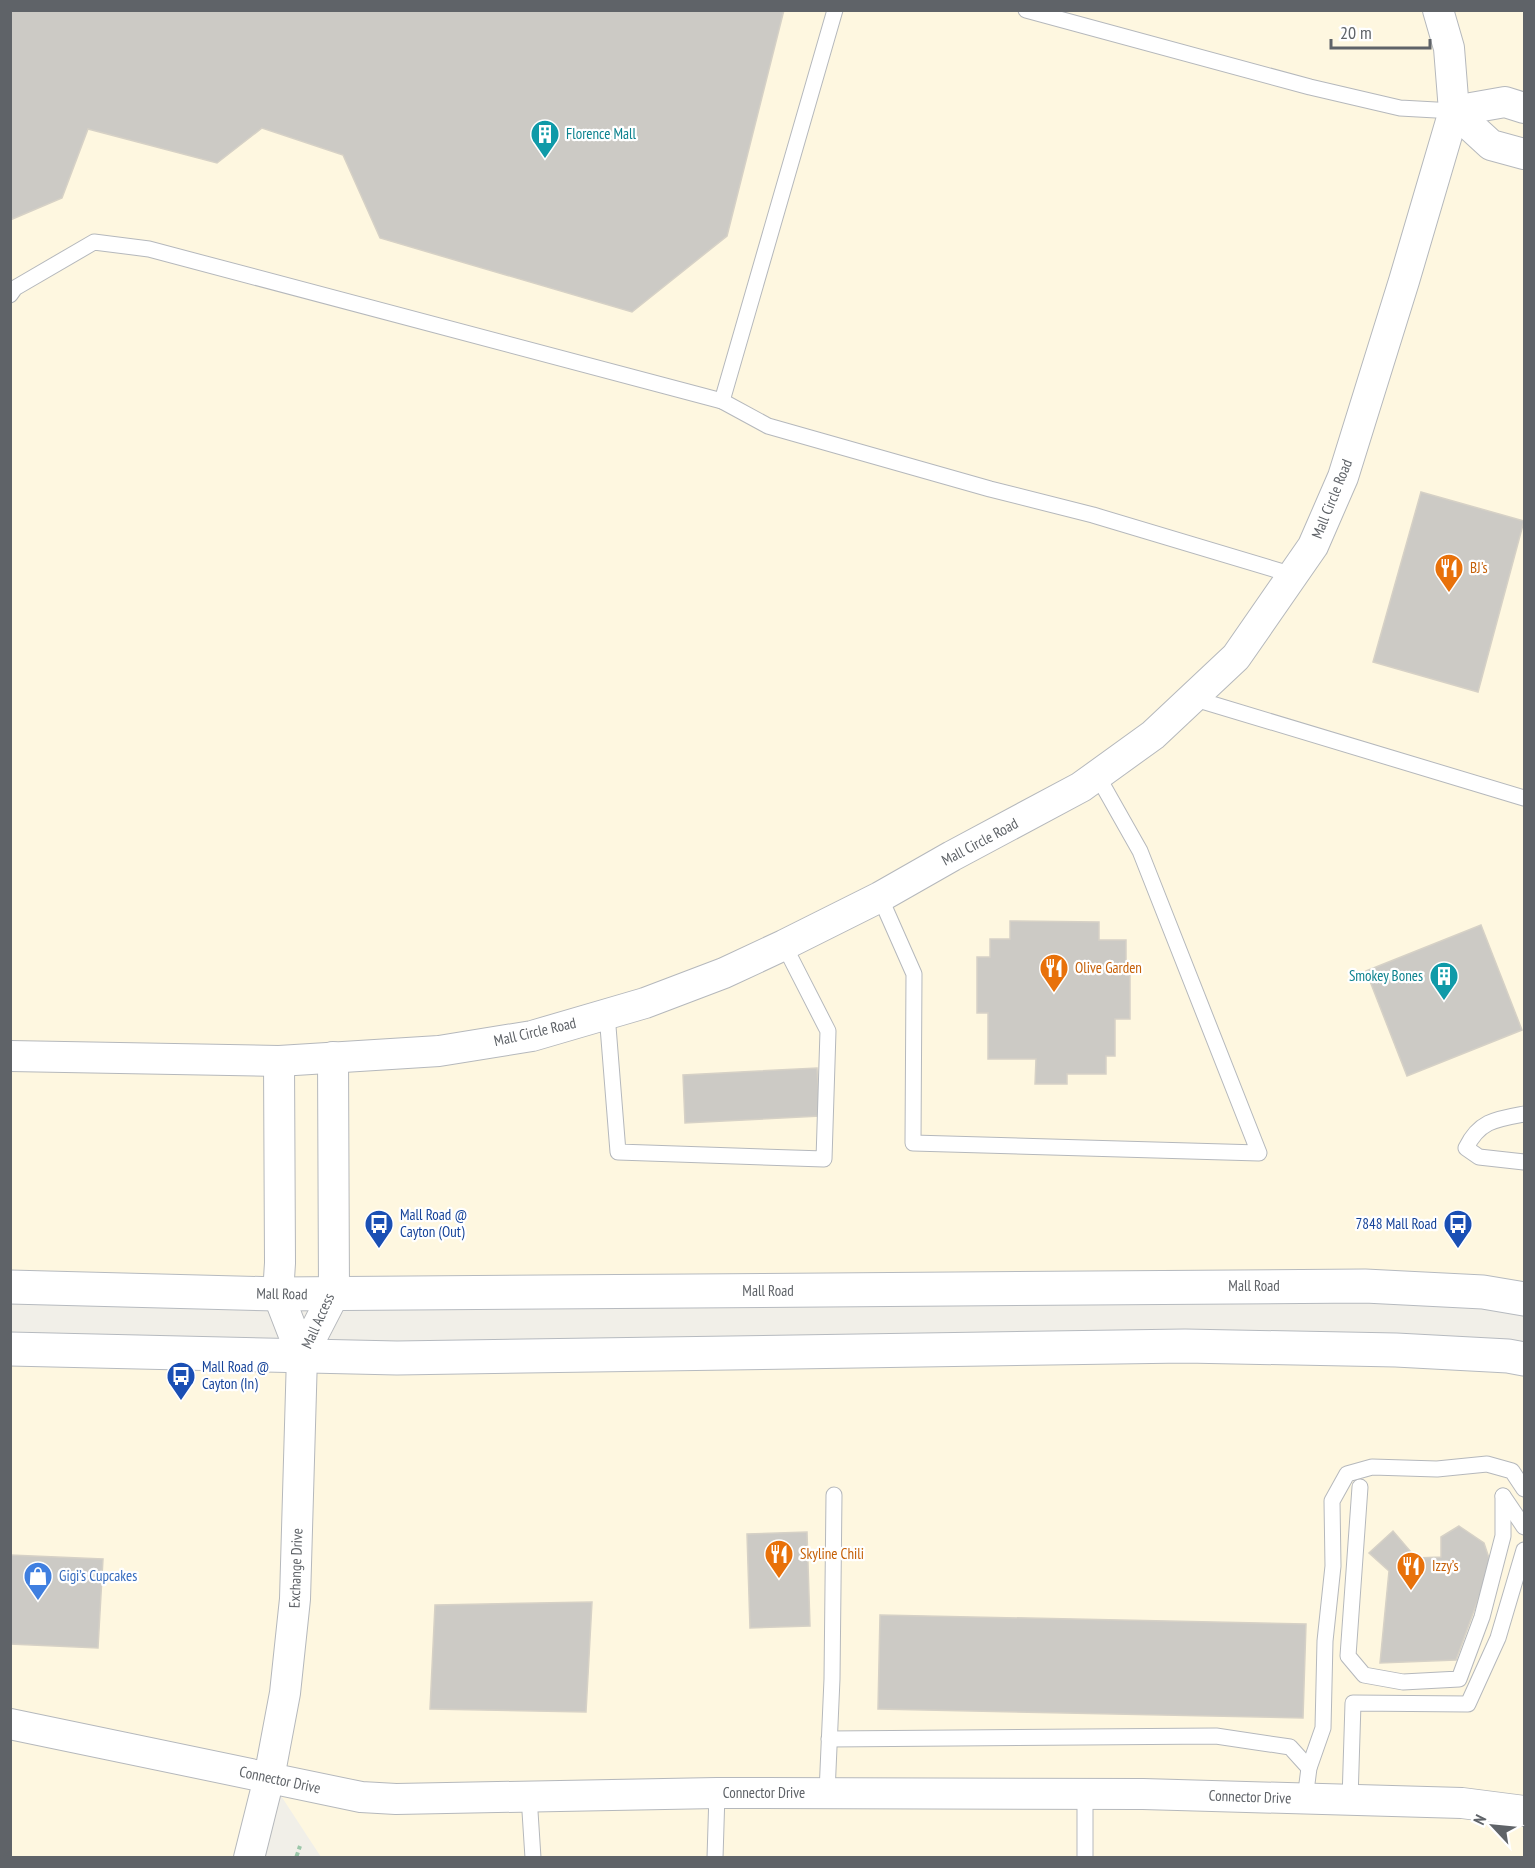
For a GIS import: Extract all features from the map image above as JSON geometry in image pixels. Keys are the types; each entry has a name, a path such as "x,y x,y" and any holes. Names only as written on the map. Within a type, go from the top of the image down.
{"main road":[{"name":"Mall Road","path":"10,1287 334,1294 1365,1286 1483,1292 1524,1299"},
{"path":"10,1349 397,1358 1185,1346 1396,1350 1524,1359"}],"street":[{"name":"Mall Circle Road","path":"10,1056 279,1061 439,1051 532,1036 645,1003 723,973 784,945 880,897 1080,788 1153,735 1236,657 1313,546 1343,477 1454,111 1449,48 1438,10"},
{"path":"1454,111 1505,102 1524,108"},
{"path":"1454,111 1491,145 1524,154"},
{"name":"Mall Access","path":"302,1356 334,1294 333,1058"},
{"name":"Mall Access","path":"279,1061 280,1263 278,1294 302,1356"},
{"name":"Exchange Drive","path":"249,1857 269,1778 285,1693 295,1599 302,1356"},
{"name":"Connector Drive","path":"10,1724 361,1797 396,1799 717,1793 1084,1794 1462,1803 1524,1811"}],"lane":[{"path":"722,401 835,10"},
{"path":"1026,10 1310,87 1400,108 1454,111"},
{"path":"10,295 15,288 94,242 149,249 722,401 768,426 990,489 1093,515 1293,575"},
{"path":"1192,698 1524,798"},
{"path":"880,897 914,974 913,1143 1259,1153 1140,851 1097,775"},
{"path":"607,1014 618,1152 824,1159 828,1031 784,945"},
{"path":"1524,1114 1487,1123 1473,1134 1466,1148 1479,1157 1524,1162"},
{"path":"1305,1799 1309,1768 1323,1728 1325,1641 1333,1566 1332,1501 1347,1474 1372,1467 1437,1469 1486,1464 1512,1471 1524,1489"},
{"path":"1332,1501 1360,1487 1348,1656 1364,1675 1403,1682 1459,1679 1482,1617 1503,1536 1503,1496 1524,1527"},
{"path":"827,1793 834,1495"},
{"path":"1350,1800 1353,1703 1468,1704 1498,1638 1524,1550"},
{"path":"829,1739 1216,1736 1290,1747 1309,1768"},
{"path":"716,1857 717,1793"},
{"path":"1084,1794 1085,1857"},
{"path":"529,1796 533,1857"}],"path":[{"path":"296,1857 300,1846"}],"shaded area":[{"name":"Florence Mall","path":"11,11 1524,11 1524,1299 11,1287"},
{"path":"11,1349 1524,1359 1524,1857 321,1857 270,1779 249,1857 11,1858"}],"building":[{"name":"Florence Mall","path":"10,10 784,10 727,236 632,312 380,238 343,155 262,128 217,163 88,129 62,198 10,220"},
{"name":"BJ's","path":"1421,492 1524,521 1478,692 1373,662"},
{"name":"Olive Garden","path":"1010,921 1099,922 1099,940 1126,940 1126,975 1130,974 1130,1019 1115,1019 1115,1056 1106,1056 1106,1074 1067,1074 1067,1084 1035,1084 1036,1059 988,1059 988,1013 977,1013 977,957 990,957 990,939 1010,939"},
{"name":"Smokey Bones","path":"1481,925 1522,1030 1407,1076 1366,971"},
{"path":"817,1068 820,1116 685,1123 683,1075"},
{"path":"1459,1526 1484,1543 1491,1564 1456,1660 1380,1663 1389,1571 1369,1553 1393,1531 1416,1558 1441,1557 1441,1537"},
{"name":"Skyline Chili","path":"807,1532 810,1626 750,1628 747,1534"},
{"path":"10,1555 103,1559 98,1648 10,1644"},
{"path":"592,1602 586,1712 430,1709 435,1605"},
{"path":"880,1615 1306,1624 1303,1718 878,1709"}],"place":[{"name":"Florence Mall","path":"545,160"},
{"name":"BJ's","path":"1449,594"},
{"name":"Olive Garden","path":"1054,994"},
{"name":"Smokey Bones","path":"1444,1002"},
{"name":"Mall Road @ Cayton (Out)","path":"379,1250"},
{"name":"7848 Mall Road","path":"1458,1250"},
{"name":"Mall Road @ Cayton (In)","path":"181,1402"},
{"name":"Skyline Chili","path":"779,1580"},
{"name":"Izzy’s","path":"1411,1592"},
{"name":"Gigi’s Cupcakes","path":"38,1602"}]}
